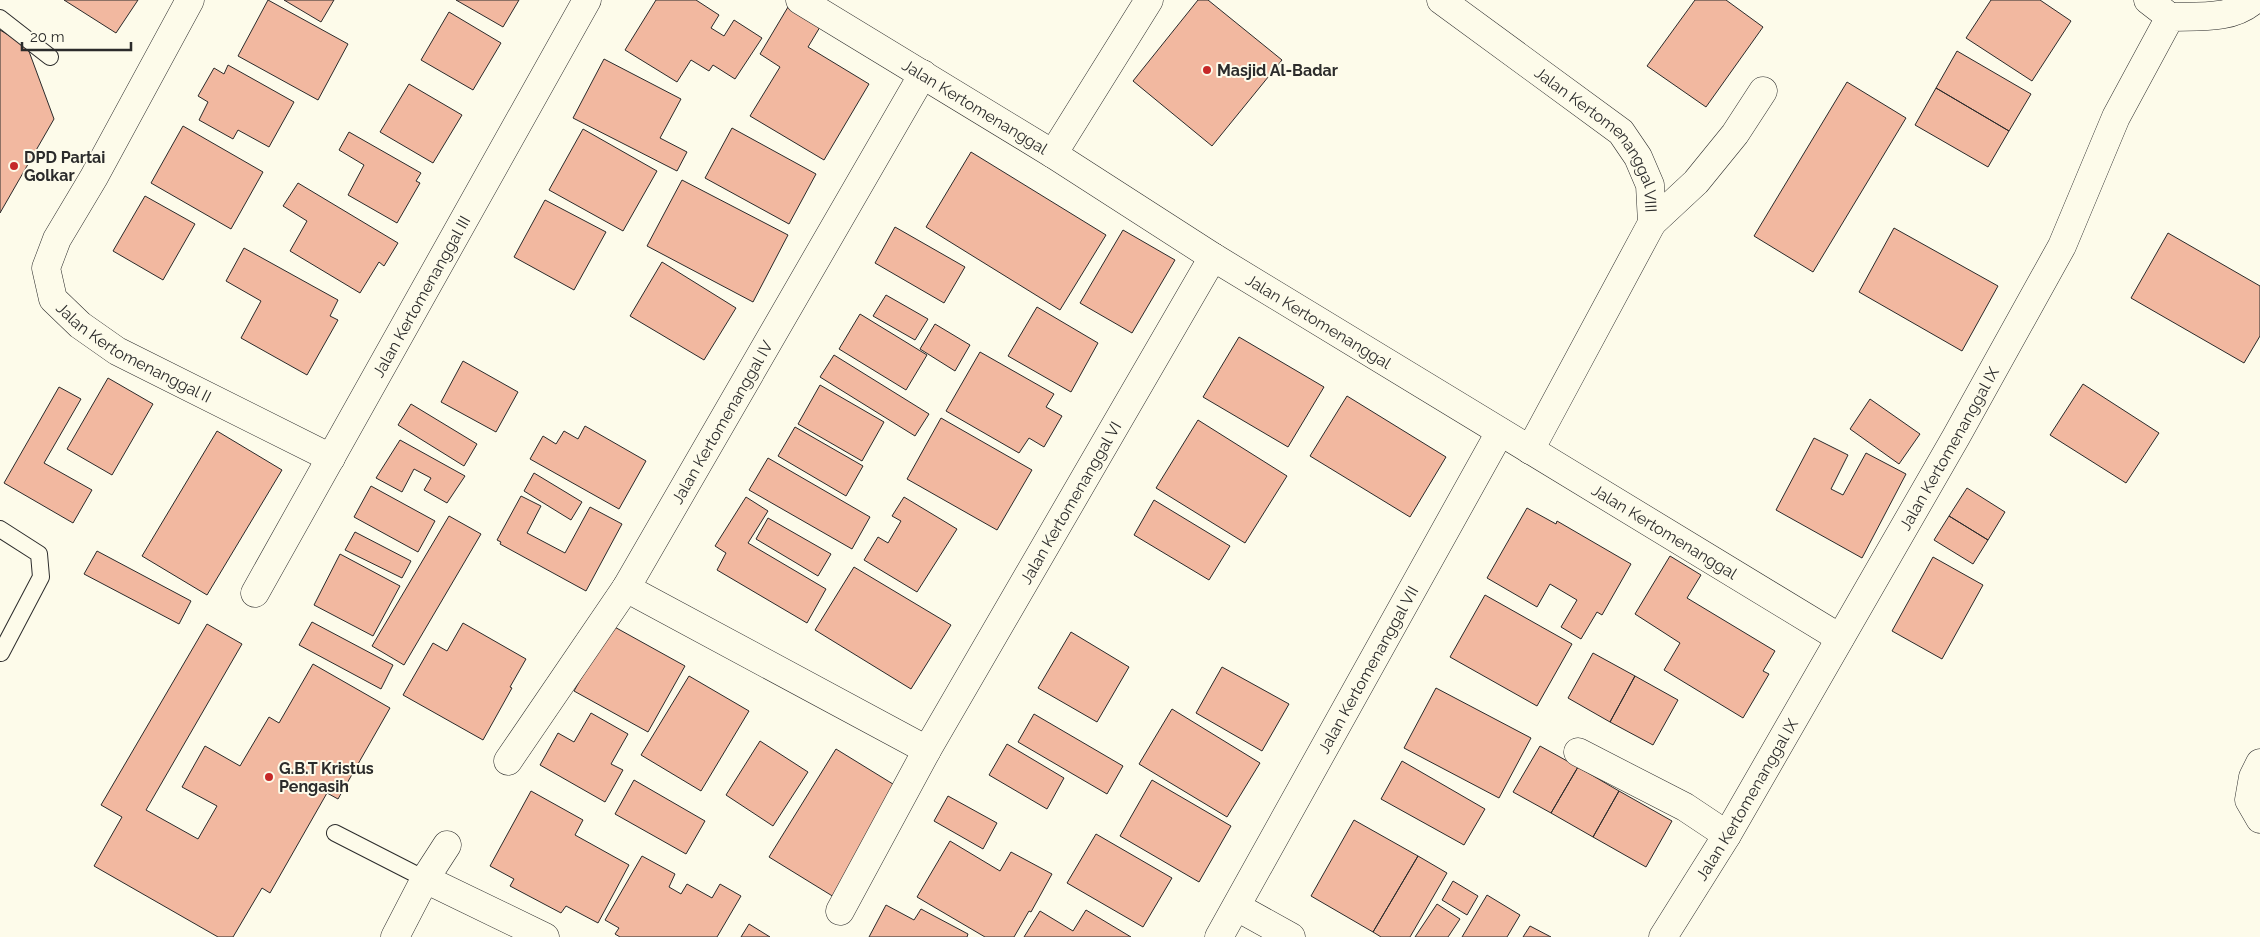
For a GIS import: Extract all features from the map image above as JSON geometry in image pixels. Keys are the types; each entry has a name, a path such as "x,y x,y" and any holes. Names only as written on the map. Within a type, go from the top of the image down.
{"street":[{"name":"Jalan Kertomenanggal II","path":"190,0 94,177 57,239 46,268 53,299 80,325 117,351 331,458"},
{"name":"Jalan Kertomenanggal III","path":"255,593 587,0"},
{"name":"Jalan Kertomenanggal","path":"800,0 1053,154 1213,257 1840,638"},
{"path":"1053,154 1149,0"},
{"name":"Jalan Kertomenanggal VIII","path":"1441,0 1621,132 1638,157 1650,185 1652,223 1530,450"},
{"path":"2148,0 2170,17 2225,15 2252,2"},
{"name":"Jalan Kertomenanggal IX","path":"1663,937 1727,835 1961,428 2062,246 2116,117 2170,17"},
{"name":"Jalan Kertomenanggal IV","path":"508,761 626,588 923,74"},
{"path":"1652,223 1696,182 1735,134 1763,91"},
{"name":"Jalan Kertomenanggal VI","path":"840,910 927,750 1213,257"},
{"name":"Jalan Kertomenanggal VII","path":"1219,937 1500,432"},
{"path":"626,588 927,750"},
{"path":"1578,752 1685,807 1727,835"},
{"path":"2260,763 2253,777 2249,800 2260,819"},
{"path":"395,937 425,879 447,845"},
{"path":"425,879 545,937"},
{"path":"1237,907 1291,937"}],"lane":[{"path":"0,18 50,57"},
{"path":"0,529 39,554 41,577 1,652"},
{"path":"335,833 425,879"}],"building":[{"path":"64,0 138,0 116,33"},
{"path":"268,0 348,44 318,100 238,56"},
{"path":"284,0 334,0 321,22"},
{"path":"456,0 519,0 503,27"},
{"path":"656,0 696,0 719,15 711,28 724,36 734,20 762,38 735,79 713,65 709,71 691,60 677,82 625,50"},
{"name":"Masjid Al-Badar","path":"1198,0 1208,0 1282,60 1212,146 1133,81"},
{"path":"1695,0 1726,0 1763,27 1706,107 1647,66"},
{"path":"1991,0 2040,0 2071,21 2032,81 1966,38"},
{"path":"788,7 820,27 808,47 869,84 824,160 750,116 780,67 760,54"},
{"path":"449,12 501,43 473,90 421,60"},
{"name":"DPD Partai Golkar","path":"0,30 27,46 54,119 0,213"},
{"path":"1957,51 2031,94 2009,131 1936,88"},
{"path":"604,59 681,99 660,138 687,152 677,171 573,118"},
{"path":"228,65 294,102 269,147 238,130 233,139 199,120 208,102 198,96 214,68 224,74"},
{"path":"1847,82 1906,118 1813,272 1754,236"},
{"path":"409,84 462,115 433,163 380,132"},
{"path":"1936,88 2009,131 1988,167 1915,125"},
{"path":"183,126 263,172 231,229 151,183"},
{"path":"732,128 816,174 789,224 705,178"},
{"path":"583,129 657,171 623,231 549,190"},
{"path":"349,132 421,173 416,181 420,183 397,223 348,195 364,165 339,150"},
{"path":"971,152 1106,235 1060,310 926,227"},
{"path":"682,180 788,235 753,302 647,246"},
{"path":"298,183 398,243 384,266 379,262 360,293 290,251 307,221 283,206"},
{"path":"145,196 195,224 163,280 113,251"},
{"path":"545,200 606,232 574,290 514,257"},
{"path":"895,227 965,267 944,303 875,263"},
{"path":"1894,228 1998,286 1962,351 1859,292"},
{"path":"1123,230 1175,260 1132,333 1080,303"},
{"path":"2168,233 2260,286 2260,336 2244,363 2131,298"},
{"path":"244,248 338,300 330,316 338,320 307,375 241,338 261,301 226,281"},
{"path":"662,262 736,308 704,360 630,316"},
{"path":"886,295 928,319 915,340 873,316"},
{"path":"1037,307 1098,343 1071,392 1008,356"},
{"path":"860,314 927,355 906,390 839,349"},
{"path":"935,324 970,345 955,371 920,349"},
{"path":"1239,337 1324,387 1288,447 1203,397"},
{"path":"980,352 1054,394 1046,407 1062,416 1044,447 1029,438 1019,453 946,411"},
{"path":"834,355 929,414 915,436 820,377"},
{"path":"463,361 518,392 496,432 441,402"},
{"path":"108,378 153,404 112,475 67,449"},
{"path":"2083,384 2159,433 2126,483 2050,435"},
{"path":"820,385 884,422 862,461 798,424"},
{"path":"59,387 81,399 44,463 92,490 73,523 4,483"},
{"path":"1347,396 1446,457 1410,517 1310,456"},
{"path":"1870,399 1920,434 1899,464 1850,429"},
{"path":"411,404 477,444 464,466 398,425"},
{"path":"941,418 1032,470 997,530 907,479"},
{"path":"1198,420 1287,476 1245,543 1156,488"},
{"path":"585,426 646,461 619,509 530,459 543,436 556,444 564,431 578,439"},
{"path":"795,427 863,466 846,496 778,456"},
{"path":"217,431 282,470 207,595 142,556"},
{"path":"1814,438 1848,455 1831,489 1843,495 1866,453 1906,474 1862,558 1776,510"},
{"path":"400,440 465,476 447,503 424,490 431,478 414,469 402,492 376,478"},
{"path":"768,458 870,517 852,549 749,490"},
{"path":"534,473 582,502 571,520 524,491"},
{"path":"371,486 435,521 418,552 354,517"},
{"path":"1967,488 2005,512 1988,540 1949,516"},
{"path":"521,496 541,506 527,533 565,553 590,507 622,524 586,591 500,544 501,542 497,540"},
{"path":"746,497 768,511 748,543 826,589 807,623 717,570 726,553 715,546"},
{"path":"904,497 957,529 917,592 864,560 878,537 888,543 901,521 892,516"},
{"path":"1154,500 1230,546 1209,580 1134,535"},
{"path":"1527,508 1556,524 1557,521 1631,564 1602,615 1597,612 1581,639 1561,627 1577,600 1550,584 1537,607 1487,578"},
{"path":"449,516 481,534 404,665 372,646"},
{"path":"1949,516 1988,540 1973,564 1934,540"},
{"path":"768,518 831,554 818,576 756,539"},
{"path":"355,532 411,561 402,578 345,550"},
{"path":"97,551 191,601 179,624 84,574"},
{"path":"340,554 400,586 373,636 314,605"},
{"path":"1670,556 1701,575 1687,598 1775,651 1763,671 1769,674 1743,718 1664,670 1680,643 1635,614"},
{"path":"1933,557 1983,585 1942,659 1892,631"},
{"path":"854,567 951,625 911,689 815,630"},
{"path":"1485,595 1572,644 1537,706 1450,657"},
{"path":"312,622 393,665 381,689 299,645"},
{"path":"463,623 526,659 483,740 403,695 433,643 447,651"},
{"name":"G.B.T Kristus Pengasih","path":"207,624 242,644 146,810 198,839 217,806 182,787 205,746 240,766 269,717 279,723 313,664 390,708 338,799 327,793 270,893 262,888 233,937 218,937 94,866 122,817 101,805"},
{"path":"611,625 685,666 648,732 574,691"},
{"path":"1071,632 1129,667 1097,722 1038,688"},
{"path":"1593,653 1635,676 1610,722 1568,698"},
{"path":"1222,667 1289,704 1262,751 1196,713"},
{"path":"689,676 749,711 701,791 641,755"},
{"path":"1635,676 1678,700 1653,745 1610,722"},
{"path":"1436,688 1531,738 1499,798 1404,748"},
{"path":"1172,709 1260,763 1227,817 1139,764"},
{"path":"591,713 628,734 611,764 623,770 605,802 540,765 558,733 574,742"},
{"path":"1034,714 1123,766 1107,794 1018,742"},
{"path":"760,741 808,772 773,826 726,795"},
{"path":"1007,744 1064,778 1047,809 989,775"},
{"path":"1540,746 1578,767 1551,813 1513,792"},
{"path":"836,749 901,789 834,897 769,857"},
{"path":"1402,761 1485,809 1464,845 1381,799"},
{"path":"1578,767 1619,791 1593,837 1551,813"},
{"path":"634,780 705,821 686,854 615,814"},
{"path":"1152,780 1231,826 1199,882 1120,836"},
{"path":"531,791 583,820 575,835 629,865 598,923 566,906 561,913 510,886 514,879 490,866"},
{"path":"1619,791 1672,821 1646,867 1593,837"},
{"path":"948,796 997,823 983,849 934,821"},
{"path":"1354,820 1418,856 1373,932 1311,896"},
{"path":"1096,834 1172,878 1143,927 1067,883"},
{"path":"950,841 1000,871 1011,852 1052,874 1031,912 1029,911 1014,937 985,937 917,897"},
{"path":"642,856 675,874 669,887 681,894 687,884 712,898 720,884 741,896 717,937 620,937 615,934 619,928 605,920"},
{"path":"1418,856 1447,873 1410,937 1381,937 1373,932"},
{"path":"1453,881 1478,896 1467,915 1442,900"},
{"path":"1487,895 1520,915 1507,937 1462,937"},
{"path":"1437,904 1460,919 1448,937 1415,937"},
{"path":"886,905 914,920 921,909 968,934 967,937 869,937"},
{"path":"1086,910 1131,937 1024,937 1040,911 1073,931"},
{"path":"749,924 770,937 741,937"},
{"path":"1530,926 1551,937 1523,937"}],"place":[{"name":"Masjid Al-Badar","path":"1207,70"},
{"name":"DPD Partai Golkar","path":"14,166"},
{"name":"G.B.T Kristus Pengasih","path":"269,777"}]}
